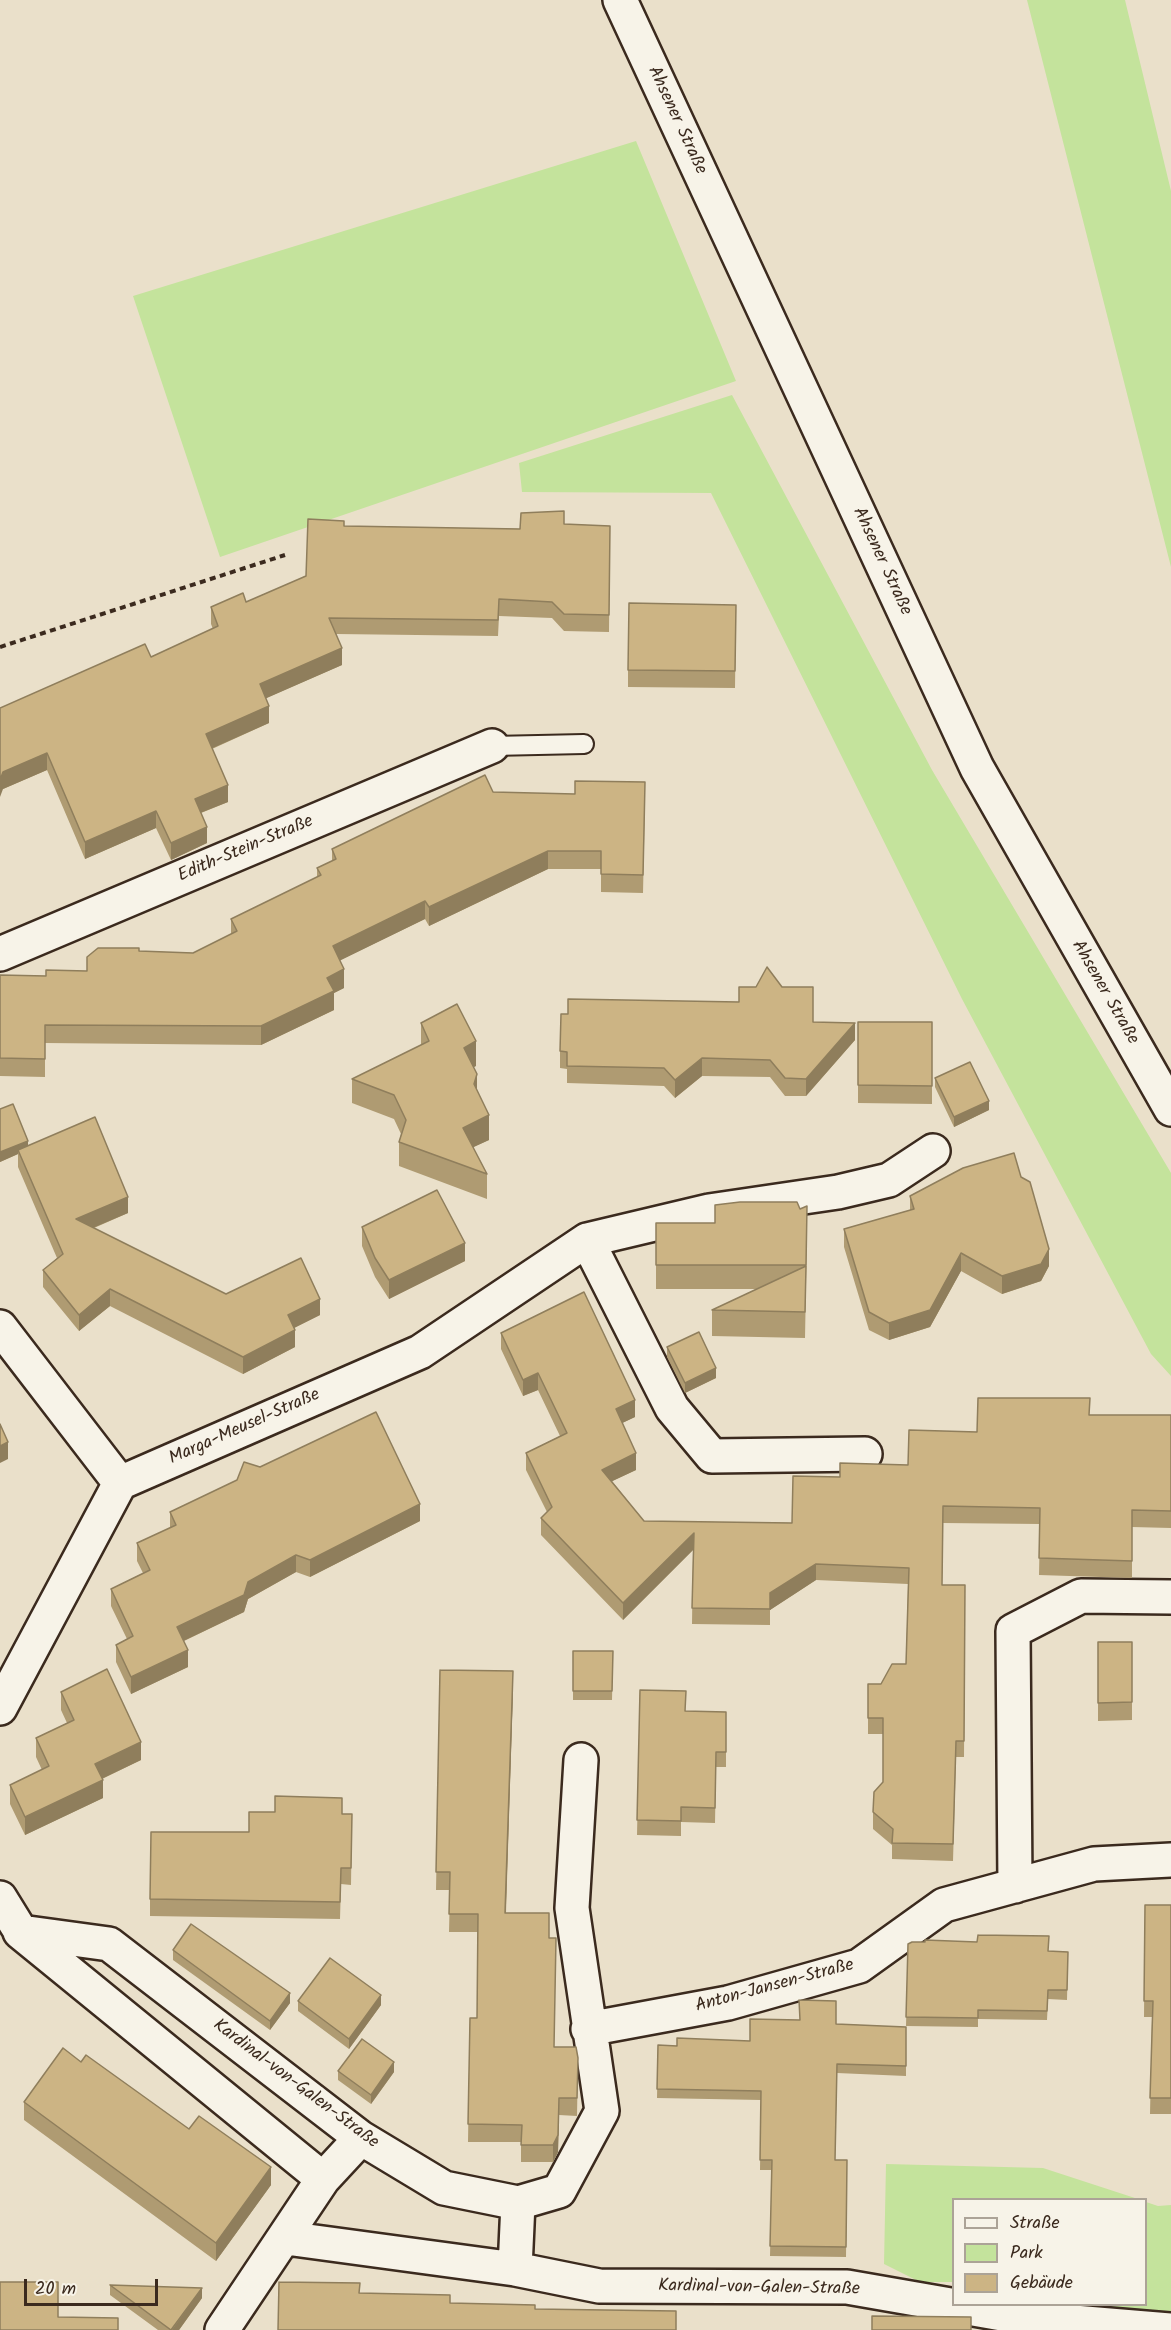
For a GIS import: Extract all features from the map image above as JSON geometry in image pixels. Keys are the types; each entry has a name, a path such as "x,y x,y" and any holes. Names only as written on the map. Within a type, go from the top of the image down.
{"street":[{"name":"Ahsener Straße","path":"620,0 977,768 1171,1109"},
{"name":"Edith-Stein-Straße","path":"0,954 492,746"},
{"name":"Marga-Meusel-Straße","path":"120,1483 420,1352 587,1240 709,1211 838,1192 889,1180 933,1151"},
{"path":"587,1240 672,1408 712,1456 865,1454"},
{"path":"0,1327 120,1483 0,1708"},
{"path":"1015,1886 1013,1631 1081,1596 1171,1597"},
{"path":"515,2269 518,2203 559,2191 602,2111 588,2029 572,1908 581,1760"},
{"name":"Anton-Jansen-Straße","path":"588,2029 728,2003 859,1966 944,1905 1094,1864 1171,1860"},
{"path":"0,1898 10,1930 323,2180"},
{"name":"Kardinal-von-Galen-Straße","path":"10,1930 109,1944 361,2138 444,2188 518,2203"},
{"path":"222,2330 323,2180 361,2138"},
{"name":"Kardinal-von-Galen-Straße","path":"285,2238 515,2269 599,2286 847,2287 1026,2324 1171,2330"}],"lane":[{"path":"492,746 584,744"}],"path":[{"path":"0,647 285,555"}],"green space":[{"path":"1027,0 1125,0 1171,191 1171,567"},
{"path":"636,141 736,381 220,557 133,296"},
{"path":"732,395 932,770 1171,1173 1171,1376 1151,1354 962,999 711,493 522,492 519,463"},
{"path":"886,2164 1043,2168 1135,2198 952,2198 952,2282 920,2282 884,2264"},
{"path":"1147,2202 1158,2206 1171,2205 1171,2317 1125,2315 1102,2306 1147,2306"}],"building":[{"path":"564,511 564,524 610,526 609,615 564,614 552,602 499,599 498,620 329,618 342,648 260,684 269,706 206,734 228,785 195,799 207,827 171,843 156,811 85,842 47,753 3,772 0,780 0,708 145,644 151,657 218,626 211,607 243,593 246,602 306,576 308,519 344,521 344,526 520,529 521,513"},
{"path":"629,603 736,605 735,671 628,670"},
{"path":"485,775 493,792 575,794 575,781 645,782 643,875 601,874 601,851 548,851 429,907 425,901 333,946 344,969 327,978 334,991 261,1026 45,1025 45,1059 0,1058 0,975 46,976 46,970 87,971 87,957 98,948 139,948 139,951 193,953 237,931 231,919 321,875 317,868 336,859 332,849"},
{"path":"767,967 782,987 813,987 813,1022 855,1023 806,1079 785,1078 770,1060 702,1058 675,1080 664,1068 567,1066 567,1052 560,1051 561,1014 568,1014 568,999 739,1002 739,987 756,987"},
{"path":"457,1004 476,1041 464,1048 477,1074 474,1084 489,1115 463,1128 487,1174 399,1142 406,1120 394,1095 352,1079 429,1041 421,1023"},
{"path":"858,1022 932,1022 932,1086 858,1085"},
{"path":"970,1062 989,1101 954,1117 935,1078"},
{"path":"13,1104 28,1141 0,1152 0,1109"},
{"path":"95,1117 128,1197 76,1219 226,1294 301,1258 320,1299 288,1315 295,1330 243,1357 110,1289 79,1315 43,1270 63,1254 18,1150"},
{"path":"1014,1153 1021,1177 1030,1182 1049,1249 1041,1264 1002,1276 961,1253 930,1310 889,1323 869,1312 844,1229 914,1209 910,1196 963,1168"},
{"path":"437,1190 465,1243 389,1280 375,1258 362,1227"},
{"path":"740,1202 797,1202 800,1209 807,1206 806,1265 656,1265 656,1223 715,1223 715,1205"},
{"path":"806,1266 805,1312 712,1310"},
{"path":"584,1292 635,1400 616,1409 636,1453 602,1470 644,1521 792,1523 793,1476 840,1477 840,1463 908,1465 909,1430 977,1432 978,1398 1090,1398 1089,1415 1171,1415 1171,1511 1132,1510 1132,1561 1039,1558 1040,1508 943,1506 942,1585 965,1585 964,1741 956,1741 953,1844 892,1843 893,1829 873,1812 874,1792 883,1782 883,1718 868,1718 868,1684 881,1684 892,1664 906,1664 909,1568 816,1564 770,1593 770,1609 692,1608 694,1533 623,1603 541,1518 552,1507 526,1453 567,1433 538,1373 523,1380 501,1333"},
{"path":"699,1332 716,1368 685,1383 667,1347"},
{"path":"376,1412 420,1504 310,1560 296,1555 248,1582 244,1595 177,1627 188,1650 131,1677 116,1645 133,1636 111,1589 150,1570 137,1543 176,1525 170,1512 237,1480 244,1462 260,1467"},
{"path":"0,1424 8,1442 0,1446"},
{"path":"1098,1642 1132,1642 1132,1702 1098,1703"},
{"path":"573,1651 613,1651 612,1691 573,1691"},
{"path":"107,1669 141,1742 95,1764 103,1780 25,1817 10,1785 49,1766 36,1738 74,1720 61,1692"},
{"path":"440,1670 513,1671 505,1913 549,1913 549,1938 556,1938 554,2047 576,2047 578,2058 577,2098 559,2098 558,2135 553,2145 521,2145 522,2125 468,2124 470,2018 477,2018 478,1914 449,1914 450,1872 436,1872"},
{"path":"640,1690 686,1691 685,1711 726,1712 726,1752 716,1752 715,1808 681,1807 681,1821 637,1820"},
{"path":"275,1796 342,1798 342,1814 352,1814 351,1868 341,1868 340,1902 150,1899 151,1832 249,1832 249,1812 275,1812"},
{"path":"1145,1905 1171,1905 1171,2098 1150,2098 1153,2001 1144,2001"},
{"path":"191,1924 290,1993 270,2021 173,1950"},
{"path":"978,1935 1049,1936 1048,1951 1068,1952 1067,1990 1048,1990 1047,2011 978,2010 978,2018 906,2017 908,1944 925,1942 925,1940 977,1942"},
{"path":"330,1958 381,1995 349,2039 298,2001"},
{"path":"799,2000 836,2001 836,2024 906,2027 906,2066 837,2064 835,2160 847,2160 846,2247 770,2246 772,2160 760,2160 761,2091 657,2089 658,2045 677,2046 677,2038 750,2041 750,2019 800,2020"},
{"path":"362,2039 394,2062 371,2095 338,2071"},
{"path":"63,2048 81,2062 86,2055 189,2129 199,2116 271,2167 216,2243 24,2102"},
{"path":"0,2282 58,2282 58,2317 118,2318 118,2330 0,2330"},
{"path":"279,2282 360,2283 359,2293 450,2295 450,2303 535,2305 535,2309 676,2311 676,2330 278,2330"},
{"path":"110,2285 202,2288 171,2330"},
{"path":"872,2316 971,2317 971,2330 872,2330"}]}
